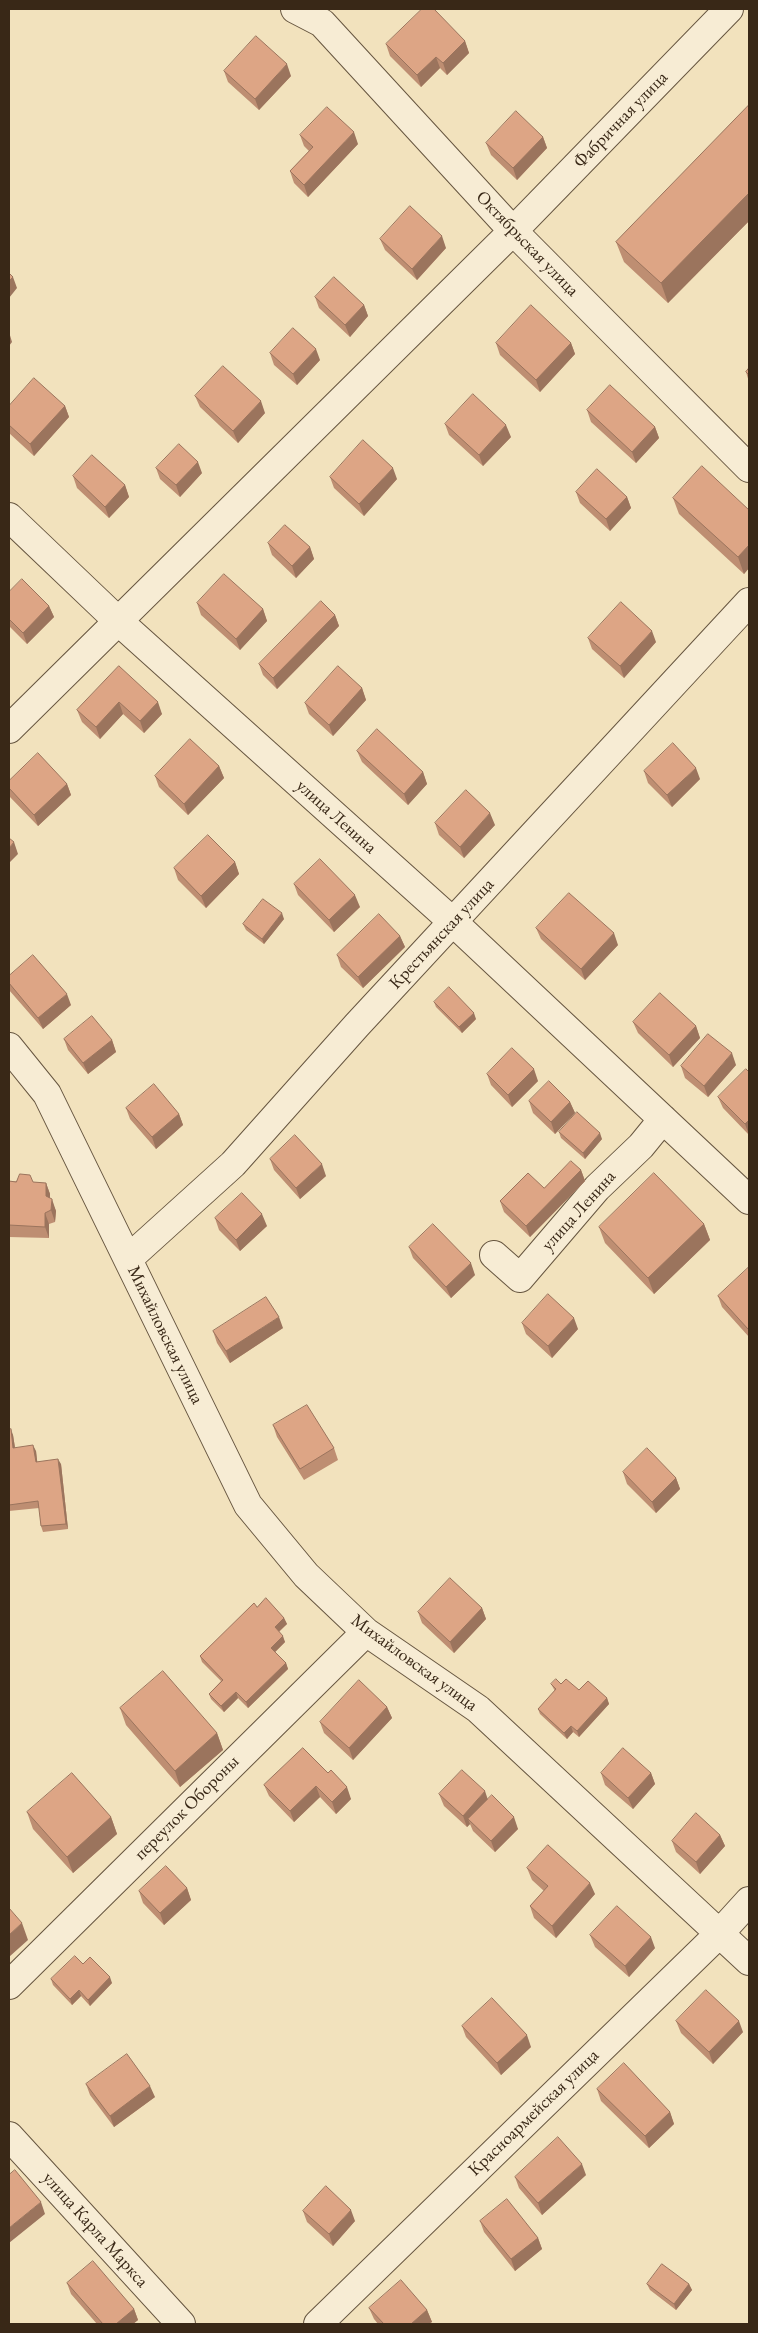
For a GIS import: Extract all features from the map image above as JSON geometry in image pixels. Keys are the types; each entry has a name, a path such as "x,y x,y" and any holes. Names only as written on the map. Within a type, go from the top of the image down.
{"street":[{"path":"295,9 323,16"},
{"name":"Фабричная улица","path":"9,729 117,620 513,231 729,9"},
{"name":"Октябрьская улица","path":"323,16 513,231 749,468"},
{"name":"улица Ленина","path":"9,517 117,620 453,922 749,1200"},
{"name":"Крестьянская улица","path":"128,1259 233,1164 453,922 749,602"},
{"name":"Михайловская улица","path":"9,1047 47,1094 248,1505 306,1575 366,1632 478,1709 749,1962"},
{"name":"улица Ленина","path":"494,1255 520,1278 597,1188 641,1146 662,1119"},
{"name":"переулок Обороны","path":"9,1984 366,1632"},
{"name":"Красноармейская улица","path":"318,2324 719,1934 749,1901"},
{"name":"улица Карла Маркса","path":"9,2136 181,2324"}],"building":[{"path":"422,9 434,9 465,41 443,63 436,57 417,75 386,44"},
{"path":"256,36 287,64 255,99 224,71"},
{"path":"749,105 749,193 661,283 616,242"},
{"path":"327,107 354,132 304,185 290,171 313,147 300,135"},
{"path":"516,111 543,137 513,168 486,143"},
{"path":"410,206 442,236 412,269 380,239"},
{"path":"9,273 13,277 9,281"},
{"path":"334,277 364,305 345,325 315,297"},
{"path":"531,305 571,343 536,380 496,343"},
{"path":"293,328 316,349 293,374 270,353"},
{"path":"223,366 261,401 233,431 195,396"},
{"path":"34,378 65,406 30,444 9,425 9,406"},
{"path":"610,385 655,427 632,452 587,410"},
{"path":"473,394 506,425 479,455 445,424"},
{"path":"363,440 393,468 359,504 330,477"},
{"path":"179,444 198,462 176,485 156,468"},
{"path":"92,455 125,485 105,507 73,476"},
{"path":"702,466 749,510 749,545 738,557 673,498"},
{"path":"597,469 627,497 606,519 576,492"},
{"path":"285,525 310,547 292,566 268,543"},
{"path":"224,574 263,609 236,639 197,603"},
{"path":"22,579 49,606 23,633 9,619 9,592"},
{"path":"321,601 335,615 273,678 259,664"},
{"path":"621,602 652,631 620,666 588,638"},
{"path":"119,666 158,702 140,721 119,702 96,727 77,710"},
{"path":"338,666 362,688 329,725 305,703"},
{"path":"377,729 423,772 404,794 357,751"},
{"path":"190,739 219,766 184,804 155,776"},
{"path":"673,743 696,768 667,795 644,771"},
{"path":"38,753 67,784 34,815 9,788 9,781"},
{"path":"466,790 490,813 460,847 435,823"},
{"path":"208,835 235,862 201,896 174,868"},
{"path":"9,838 14,842 9,848"},
{"path":"320,859 355,895 329,920 294,884"},
{"path":"569,893 614,933 581,969 536,928"},
{"path":"263,899 282,913 262,939 243,924"},
{"path":"379,914 400,936 358,977 337,955"},
{"path":"33,955 67,994 38,1018 9,983 9,976"},
{"path":"449,987 474,1013 459,1027 434,1002"},
{"path":"660,993 696,1026 669,1055 633,1022"},
{"path":"92,1016 112,1040 83,1063 64,1039"},
{"path":"708,1034 732,1053 704,1086 681,1066"},
{"path":"512,1048 534,1069 508,1095 487,1074"},
{"path":"746,1069 749,1072 749,1120 745,1124 718,1097"},
{"path":"549,1081 570,1102 551,1122 529,1101"},
{"path":"154,1084 179,1114 152,1137 126,1108"},
{"path":"577,1112 600,1133 583,1153 559,1132"},
{"path":"295,1135 322,1164 296,1188 270,1159"},
{"path":"571,1161 581,1170 526,1226 500,1201 528,1173 544,1188"},
{"path":"654,1173 704,1224 648,1278 599,1227"},
{"path":"20,1174 30,1175 33,1182 46,1183 46,1196 52,1199 51,1210 45,1213 45,1227 9,1225 9,1181 16,1182"},
{"path":"242,1193 262,1214 236,1240 215,1218"},
{"path":"433,1224 471,1263 446,1287 409,1247"},
{"path":"748,1268 749,1328 748,1329 718,1296"},
{"path":"548,1294 574,1318 548,1346 522,1323"},
{"path":"266,1297 279,1317 226,1351 213,1331"},
{"path":"307,1405 334,1448 300,1469 273,1425"},
{"path":"11,1429 13,1448 33,1445 36,1462 58,1459 66,1524 41,1526 38,1501 9,1505 9,1430"},
{"path":"647,1448 676,1478 652,1502 623,1472"},
{"path":"450,1578 482,1608 450,1642 418,1612"},
{"path":"266,1598 284,1618 275,1627 283,1636 271,1648 286,1663 246,1702 236,1692 221,1706 209,1694 223,1680 200,1656 254,1603 257,1607"},
{"path":"163,1671 217,1733 175,1771 120,1708"},
{"path":"556,1679 561,1684 566,1679 579,1690 588,1681 607,1698 577,1731 571,1726 564,1733 538,1709 556,1689 551,1684"},
{"path":"359,1680 387,1707 349,1748 320,1722"},
{"path":"303,1748 328,1773 331,1770 347,1787 332,1802 316,1786 290,1811 264,1785"},
{"path":"623,1748 651,1773 628,1798 601,1773"},
{"path":"462,1770 485,1791 463,1816 439,1794"},
{"path":"72,1773 111,1817 67,1857 27,1812"},
{"path":"492,1795 514,1817 491,1841 468,1819"},
{"path":"696,1813 720,1835 696,1862 672,1841"},
{"path":"548,1845 590,1883 552,1926 530,1906 548,1886 527,1868"},
{"path":"166,1866 187,1888 160,1913 139,1891"},
{"path":"617,1906 651,1937 625,1966 590,1935"},
{"path":"9,1908 22,1923 9,1935"},
{"path":"75,1956 83,1964 90,1957 110,1977 88,2000 79,1990 70,1999 51,1979"},
{"path":"706,1990 739,2021 709,2052 676,2021"},
{"path":"492,1998 527,2035 497,2063 462,2026"},
{"path":"127,2054 150,2086 110,2116 86,2084"},
{"path":"624,2063 670,2112 645,2136 597,2089"},
{"path":"558,2137 582,2164 538,2203 515,2177"},
{"path":"15,2170 41,2202 9,2228 9,2175"},
{"path":"326,2186 351,2210 329,2234 303,2211"},
{"path":"507,2199 538,2238 511,2259 480,2221"},
{"path":"93,2261 134,2309 116,2324 103,2324 67,2283"},
{"path":"662,2264 689,2284 674,2304 647,2284"},
{"path":"401,2280 427,2310 411,2324 384,2324 369,2308"}]}
